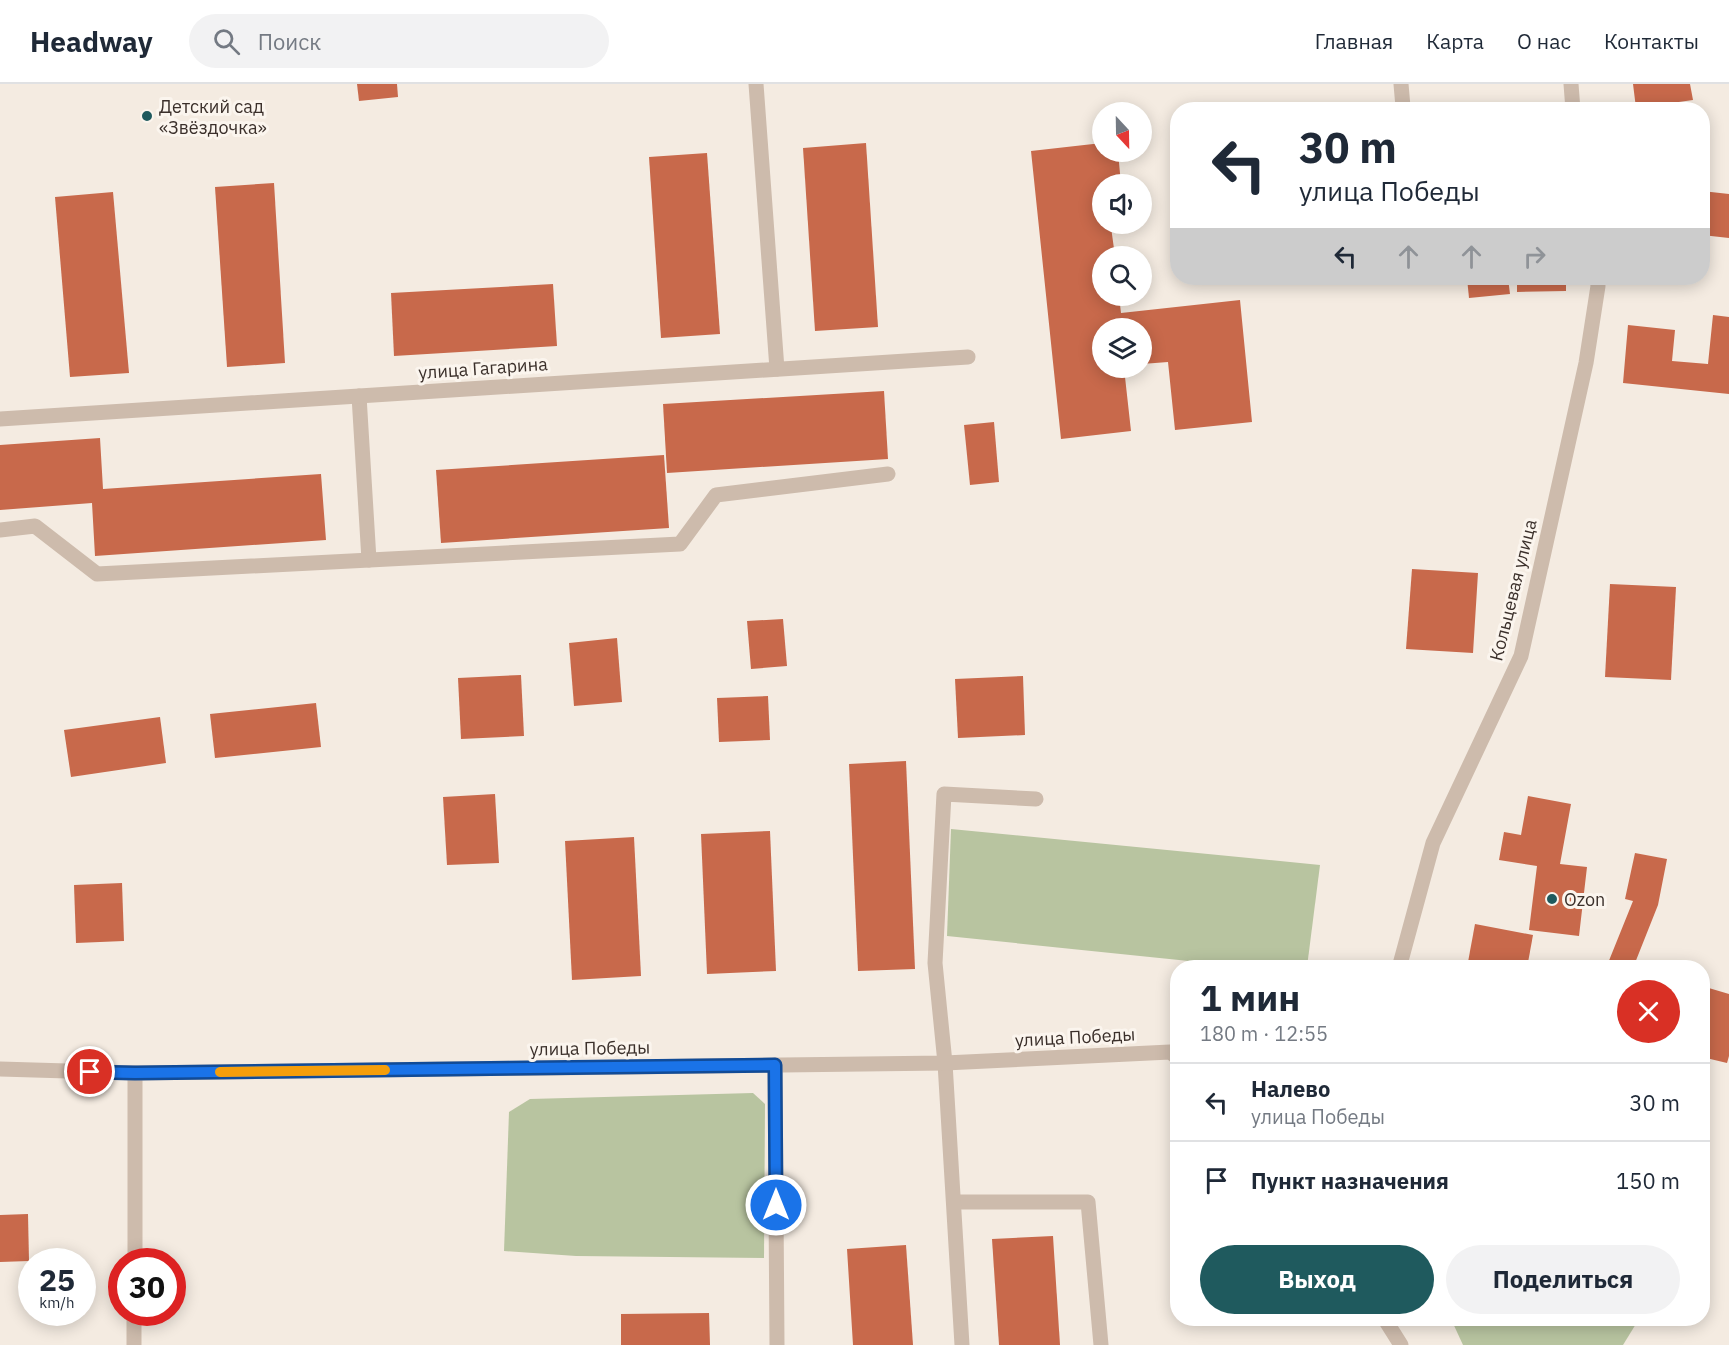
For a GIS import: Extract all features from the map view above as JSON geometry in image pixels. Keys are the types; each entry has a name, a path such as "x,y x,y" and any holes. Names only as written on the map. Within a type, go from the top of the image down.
{"street":[{"path":"756,84 777,369"},
{"path":"1401,84 1403,102"},
{"path":"1571,84 1573,102"},
{"name":"Кольцевая улица","path":"1401,960 1433,843 1521,656 1586,363 1598,285"},
{"name":"улица Гагарина","path":"0,419 968,357"},
{"path":"359,396 369,560"},
{"path":"0,530 35,526 97,574 680,544 716,495 888,474"},
{"path":"962,1345 945,1063 935,963 944,794 1035,799"},
{"name":"улица Победы","path":"0,1069 135,1073 945,1063 1170,1052"},
{"path":"775,1065 777,1345"},
{"path":"135,1073 135,1248"},
{"path":"954,1202 1088,1202 1101,1345"},
{"path":"134,1326 134,1345"},
{"path":"1389,1326 1401,1345"}],"green space":[{"path":"951,829 1320,865 1308,960 1179,960 947,936"},
{"path":"753,1093 765,1104 764,1258 576,1256 504,1251 509,1112 530,1099"},
{"path":"1454,1326 1635,1326 1623,1345 1463,1345"}],"building":[{"path":"357,84 397,84 398,97 359,101"},
{"path":"1633,84 1690,84 1693,100 1679,102 1635,102"},
{"path":"866,143 878,327 815,331 803,148"},
{"path":"1092,144 1092,162 1119,162 1120,174 1092,174 1092,234 1112,234 1114,246 1092,246 1092,306 1120,306 1121,313 1240,300 1252,422 1175,430 1168,362 1152,363 1152,318 1092,318 1092,378 1125,378 1131,431 1061,439 1031,151"},
{"path":"707,153 720,334 661,338 649,157"},
{"path":"274,183 285,363 227,367 215,187"},
{"path":"113,192 129,373 70,377 55,197"},
{"path":"1710,192 1729,194 1729,238 1710,236"},
{"path":"553,284 557,346 394,356 391,293"},
{"path":"1468,285 1509,285 1510,294 1469,298"},
{"path":"1517,285 1566,285 1566,291 1517,292"},
{"path":"1713,315 1729,317 1729,394 1623,383 1628,325 1675,330 1672,361 1708,364"},
{"path":"884,391 888,459 667,473 663,404"},
{"path":"994,422 999,482 970,485 964,425"},
{"path":"100,438 103,489 321,474 326,540 95,556 92,503 0,510 0,445"},
{"path":"664,455 669,528 441,543 436,470"},
{"path":"1412,569 1478,573 1473,653 1406,649"},
{"path":"1610,584 1676,587 1671,680 1605,677"},
{"path":"783,619 787,666 751,669 747,621"},
{"path":"617,638 622,702 574,706 569,643"},
{"path":"521,675 524,736 461,739 458,678"},
{"path":"1023,676 1025,735 958,738 955,679"},
{"path":"768,696 770,740 719,742 717,698"},
{"path":"316,703 321,747 215,758 210,714"},
{"path":"160,717 166,763 71,777 64,730"},
{"path":"906,761 915,969 858,971 849,764"},
{"path":"495,794 499,863 447,865 443,797"},
{"path":"1528,796 1571,804 1560,864 1587,867 1579,936 1529,930 1537,866 1499,860 1504,832 1521,835"},
{"path":"770,831 776,971 707,974 701,834"},
{"path":"634,837 641,976 572,980 565,841"},
{"path":"1635,853 1667,859 1658,905 1636,960 1609,960 1633,901 1625,899"},
{"path":"122,883 124,941 76,943 74,885"},
{"path":"1475,924 1533,935 1528,960 1468,960"},
{"path":"1710,988 1729,994 1727,1063 1710,1059"},
{"path":"28,1214 29,1248 18,1248 18,1261 0,1262 0,1215"},
{"path":"1053,1236 1060,1345 999,1345 992,1239"},
{"path":"906,1245 913,1345 853,1345 847,1249"},
{"path":"709,1313 710,1345 621,1345 621,1314"}],"slow traffic":[{"path":"220,1072 385,1070"}],"place":[{"name":"Детский сад «Звёздочка»","path":"147,116"},
{"name":"Ozon","path":"1552,899"}],"route":[{"path":"90,1072 775,1065 776,1205"}]}
